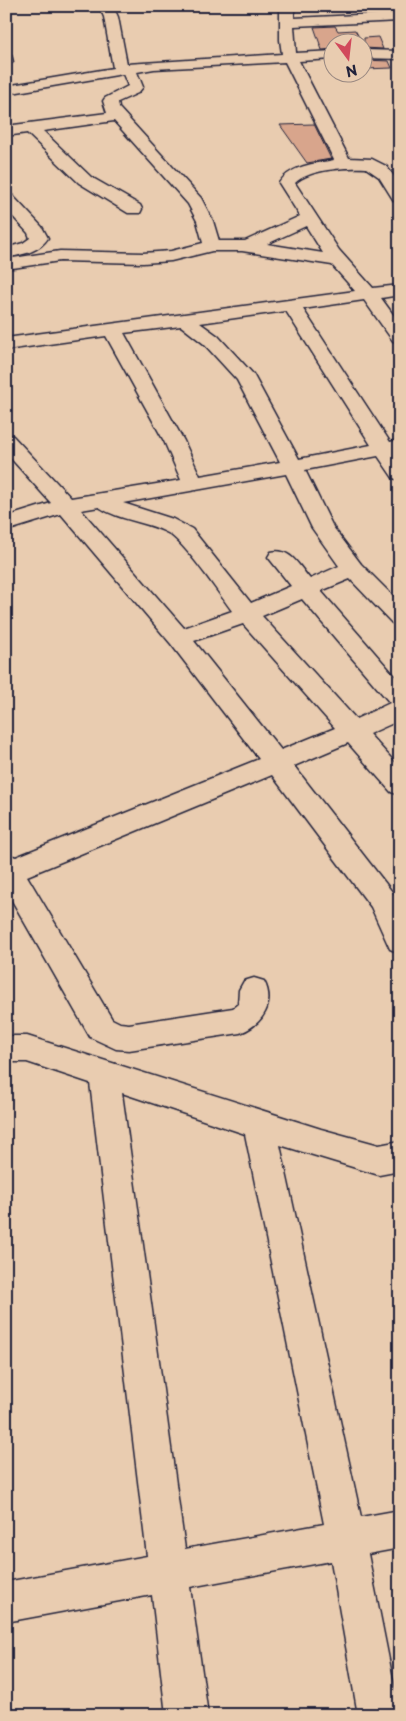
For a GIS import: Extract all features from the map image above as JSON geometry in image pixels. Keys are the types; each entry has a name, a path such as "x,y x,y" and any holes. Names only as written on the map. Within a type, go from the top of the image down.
{"street":[{"path":"106,6 111,17 115,45 125,69 136,87 110,101 112,109 195,202 205,221 212,246"},
{"path":"287,6 290,57 344,164"},
{"path":"287,22 400,18"},
{"path":"374,54 400,55"},
{"path":"6,90 125,69 324,55"},
{"path":"6,131 118,116"},
{"path":"30,128 85,180 134,209"},
{"path":"400,197 374,164 344,164 306,171 290,178 287,183 300,200 325,245 369,295 400,337"},
{"path":"6,199 36,232 39,238 37,243 29,247 6,253"},
{"path":"248,246 309,218"},
{"path":"6,264 60,256 143,258 171,256 212,246 248,246 338,261"},
{"path":"6,344 400,290"},
{"path":"292,306 392,447 400,474"},
{"path":"185,320 211,340 246,378 293,466 323,528 353,569 400,617"},
{"path":"112,329 174,441 193,484"},
{"path":"6,440 102,546 179,638 278,763 383,901 400,941"},
{"path":"6,524 64,506 392,447"},
{"path":"104,500 112,507 126,513 178,528 247,614 400,785"},
{"path":"279,557 400,699"},
{"path":"179,638 247,614 353,569"},
{"path":"254,990 254,1002 250,1013 240,1020 129,1037 116,1036 101,1028 8,870 278,763 353,731 400,708"},
{"path":"6,1050 28,1049 259,1124 380,1160 400,1156"},
{"path":"104,1074 170,1572 187,1715"},
{"path":"259,1124 346,1539 379,1715"},
{"path":"6,1602 400,1529"}],"building":[{"path":"335,26 338,31 355,30 356,32 324,32 324,50 322,50 314,27"},
{"path":"374,37 378,37 383,49 374,49"},
{"path":"374,60 389,61 392,68 374,69"},
{"path":"314,124 331,159 307,163 280,125"}]}
